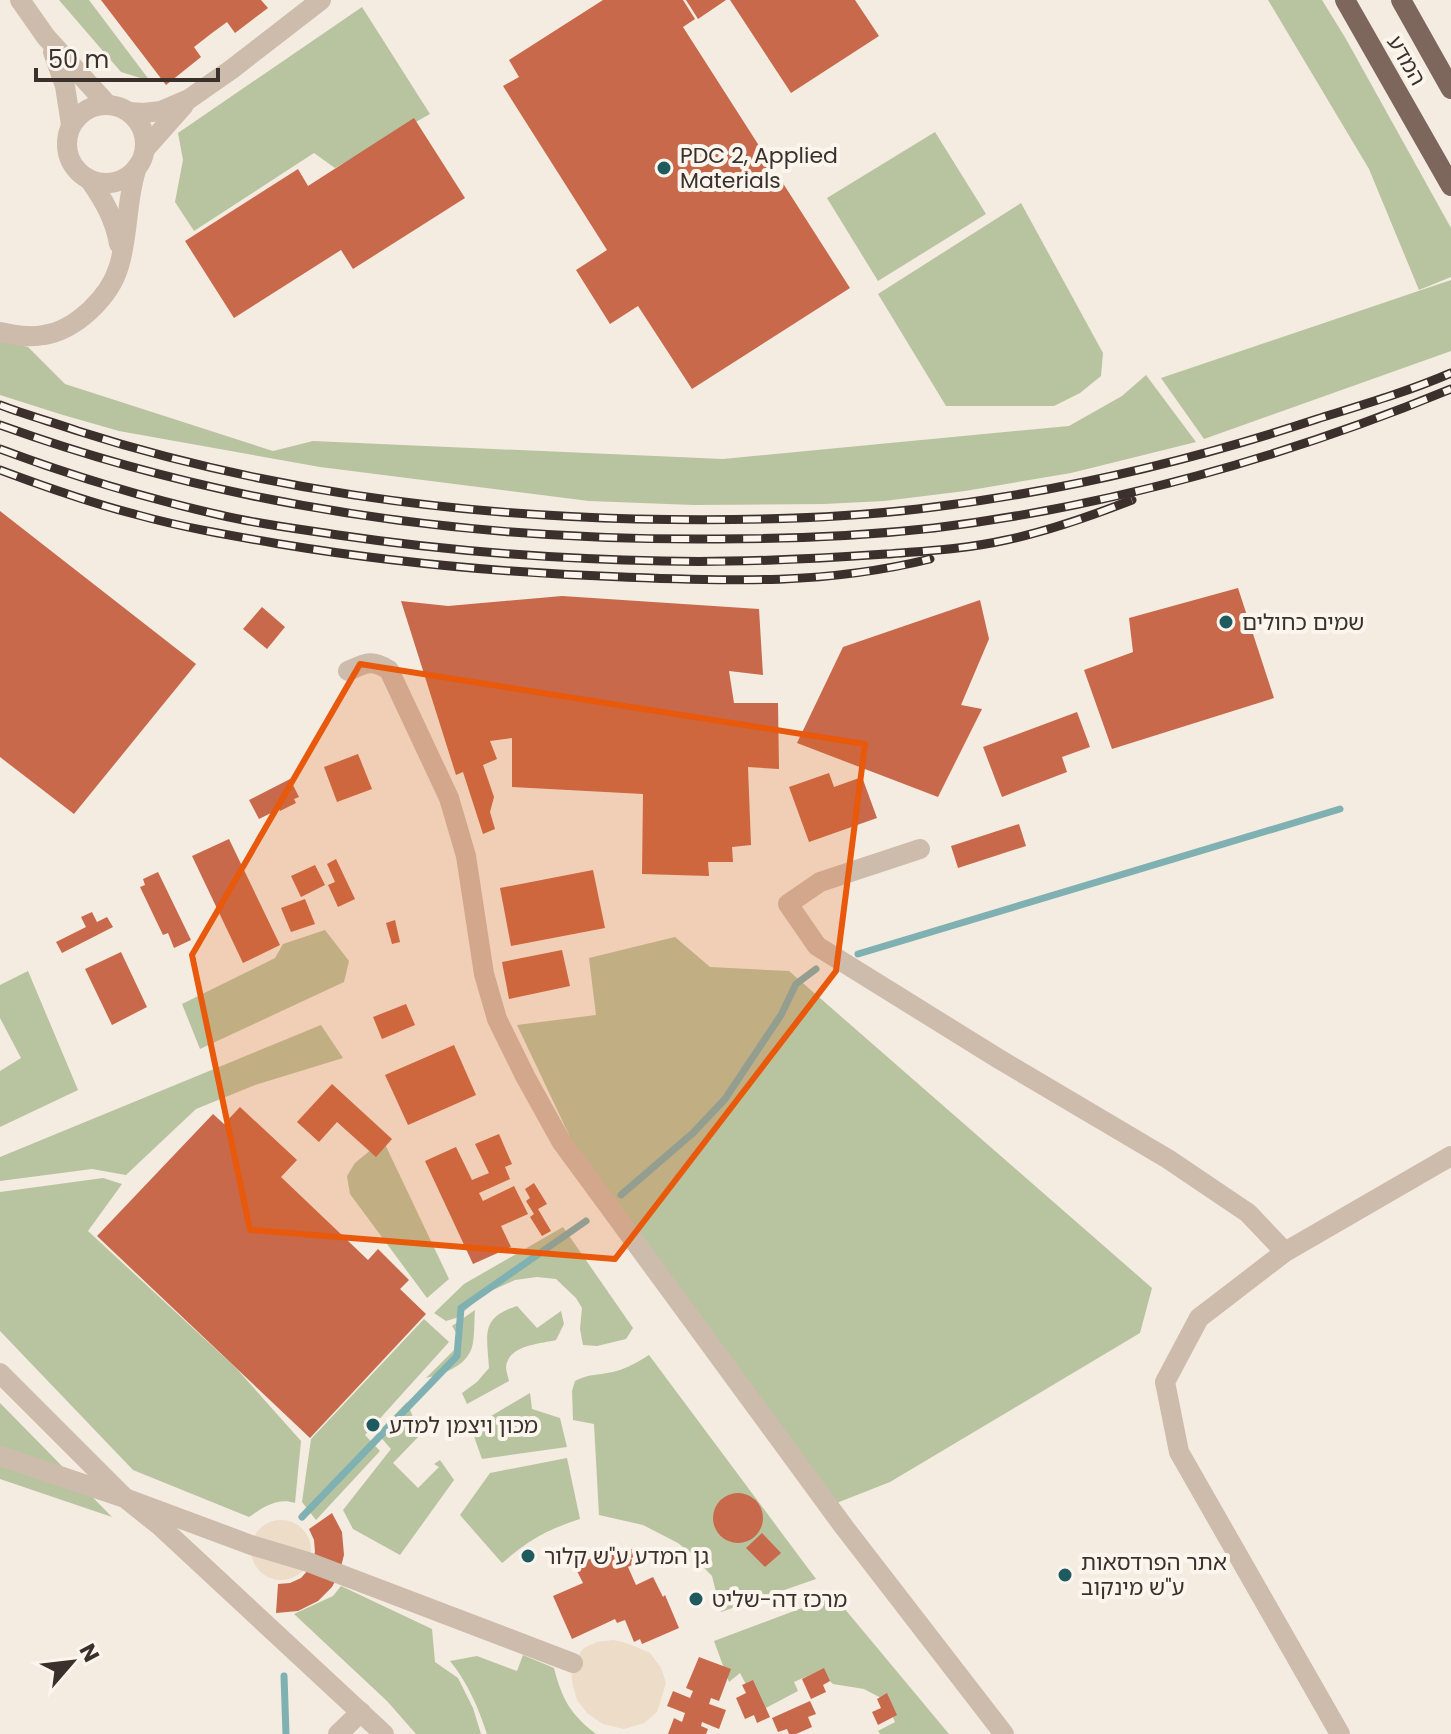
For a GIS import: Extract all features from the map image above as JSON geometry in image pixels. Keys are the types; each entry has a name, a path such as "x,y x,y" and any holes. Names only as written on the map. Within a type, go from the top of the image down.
{"main road":[{"name":"המדע","path":"1345,0 1451,186"},
{"name":"המדע","path":"1401,0 1451,89"}],"street":[{"path":"20,0 46,37 107,104"},
{"path":"129,112 161,111 192,96 321,0"},
{"path":"46,37 65,86 71,125"},
{"path":"89,179 112,183 121,180 192,96"},
{"path":"0,332 43,335 74,323 100,298 118,269 120,260 130,187 141,158 143,131 129,112 107,104 97,105 86,109 71,125 67,150 71,162 89,179 107,205 119,239 120,260"},
{"path":"348,671 365,663 377,663 389,670 449,798 466,856 484,974 497,1019 561,1141 844,1527 1004,1734"},
{"path":"920,849 820,882 788,904 817,946 1168,1159 1248,1213 1285,1252"},
{"path":"1340,1734 1179,1452 1165,1382 1199,1318 1285,1252 1451,1156"},
{"path":"0,1373 125,1498 160,1526 384,1734"},
{"path":"0,1456 251,1545 308,1562 573,1663"},
{"path":"338,1734 361,1712"}],"highlighted area":[{"path":"360,664 865,744 836,971 615,1259 250,1230 192,955"}],"green space":[{"path":"59,0 89,0 150,81 121,72"},
{"path":"1268,0 1322,0 1451,228 1451,277 1419,290 1369,169"},
{"path":"362,7 430,114 335,168 314,153 194,231 175,202 183,160 178,133"},
{"path":"935,132 986,214 878,281 827,198"},
{"path":"1021,203 1103,353 1101,376 1080,393 1054,406 946,406 878,294"},
{"path":"1451,280 1451,351 1204,439 1161,378"},
{"path":"0,340 28,347 65,384 273,451 313,441 723,459 1069,426 1122,396 1146,375 1196,442 1071,473 884,501 694,505 589,501 320,467 119,431 0,395"},
{"path":"325,930 349,961 344,982 200,1049 182,1004 275,958 283,944"},
{"path":"675,937 710,967 789,971 1152,1288 1140,1333 890,1482 834,1504 571,1139 517,1025 596,1015 589,958"},
{"path":"28,971 78,1090 0,1127 0,1071 21,1058 0,1018 0,985"},
{"path":"321,1025 343,1058 255,1085 196,1109 126,1175 92,1169 0,1181 0,1157"},
{"path":"383,1140 449,1279 427,1298 350,1194 347,1176 355,1163"},
{"path":"103,1178 122,1184 88,1231 236,1368 301,1441 295,1503 277,1502 249,1517 133,1470 0,1331 0,1192"},
{"path":"563,1227 633,1328 626,1339 597,1346 583,1345 580,1329 582,1308 556,1279 537,1277 515,1280 486,1293 456,1318 446,1321 434,1313 464,1284"},
{"path":"517,1306 537,1328 561,1311 564,1324 556,1340 526,1347 512,1354 506,1367 509,1381 467,1404 462,1393 489,1368 487,1337 491,1322"},
{"path":"475,1310 473,1342 467,1356 452,1369 426,1378 462,1342 452,1326"},
{"path":"424,1319 449,1342 365,1435 380,1451 316,1520 302,1502 311,1439"},
{"path":"649,1355 816,1579 721,1612 712,1576 678,1543 643,1525 599,1515 594,1424 573,1420 572,1391 575,1381 618,1370"},
{"path":"530,1393 532,1409 560,1418 567,1447 482,1459 471,1428"},
{"path":"407,1402 420,1435 393,1463 418,1488 439,1467 434,1464 440,1460 454,1480 400,1555 353,1529 343,1510 391,1449 377,1433"},
{"path":"0,1403 112,1517 0,1479"},
{"path":"567,1458 580,1519 538,1536 502,1563 460,1515 490,1473"},
{"path":"341,1586 432,1629 435,1662 458,1678 473,1708 481,1734 416,1734 387,1701 294,1614 333,1596"},
{"path":"834,1596 949,1734 880,1734 878,1731 895,1722 885,1700 864,1689 833,1684 819,1671 794,1682 798,1691 760,1711 740,1673 729,1682 714,1641"},
{"path":"523,1655 554,1668 568,1705 596,1734 487,1734 472,1696 450,1661 477,1656 517,1671"}],"shaded area":[{"path":"281,1520 302,1529 311,1550 302,1571 281,1580 260,1571 251,1550 260,1529"},
{"path":"614,1640 650,1653 661,1668 666,1683 657,1712 644,1723 624,1729 603,1724 587,1713 577,1700 571,1671 584,1648 597,1642"}],"building":[{"path":"101,0 261,0 268,8 235,33 227,22 212,33 194,47 201,57 166,85"},
{"name":"PDC 2, Applied Materials","path":"603,0 683,0 695,19 683,27 850,288 692,389 638,306 610,324 576,270 607,250 503,86 519,77 509,60"},
{"path":"686,0 726,0 698,19"},
{"path":"730,0 855,0 879,36 791,93"},
{"path":"414,118 465,198 353,269 341,250 234,318 185,241 298,169 308,186"},
{"path":"0,511 196,664 74,814 0,757"},
{"path":"1238,588 1274,698 1112,749 1084,670 1133,652 1129,618"},
{"path":"562,596 759,609 763,675 729,671 734,703 778,703 779,769 748,767 751,845 732,847 733,862 708,862 709,876 642,874 643,794 512,787 512,738 490,741 497,759 483,765 494,797 490,812 495,829 483,834 463,772 456,775 401,601 448,606"},
{"path":"980,600 989,639 961,705 982,709 938,797 797,743 843,647"},
{"path":"262,607 285,627 267,649 243,629"},
{"path":"1077,712 1090,747 1062,757 1067,772 1002,797 983,747"},
{"path":"358,754 372,789 337,802 324,767"},
{"path":"829,773 834,787 862,777 877,818 809,842 789,787"},
{"path":"290,779 299,797 294,799 296,803 259,819 249,800"},
{"path":"1019,824 1026,846 958,868 951,846"},
{"path":"229,839 280,945 243,963 192,856"},
{"path":"336,859 355,899 338,907 328,885 335,882 327,864"},
{"path":"315,865 325,885 301,897 291,876"},
{"path":"593,870 605,928 511,946 500,888"},
{"path":"158,872 191,940 174,948 168,933 163,935 140,887 145,885 143,879"},
{"path":"305,899 315,924 291,932 281,908"},
{"path":"92,912 97,922 107,917 113,927 62,953 56,942 86,927 81,917"},
{"path":"395,920 400,942 392,944 386,923"},
{"path":"562,950 570,986 509,999 502,962"},
{"path":"121,952 147,1007 112,1025 85,969"},
{"path":"406,1004 415,1025 382,1039 373,1017"},
{"path":"454,1045 476,1095 408,1125 385,1075"},
{"path":"332,1084 392,1139 376,1157 337,1122 319,1142 297,1122"},
{"path":"240,1107 297,1160 281,1177 368,1260 378,1249 409,1280 400,1289 426,1314 310,1438 97,1236 213,1114 224,1124"},
{"path":"499,1134 512,1164 505,1167 510,1179 479,1193 483,1201 514,1186 528,1214 501,1226 511,1247 473,1264 425,1161 456,1147 472,1180 489,1173 475,1144"},
{"path":"534,1183 547,1204 538,1209 551,1231 542,1236 530,1217 534,1214 526,1201 530,1198 525,1189"},
{"path":"738,1493 756,1500 763,1518 756,1536 738,1543 720,1536 713,1518 720,1500"},
{"path":"332,1513 342,1532 344,1555 332,1587 318,1601 298,1611 276,1613 278,1584 301,1578 309,1569 315,1552 309,1529"},
{"path":"762,1533 781,1553 765,1567 746,1548"},
{"path":"633,1549 636,1556 631,1558 634,1564 628,1567 636,1585 653,1577 663,1597 665,1595 679,1628 642,1644 640,1639 634,1642 625,1620 617,1623 615,1619 572,1639 553,1596 583,1583 573,1563 607,1555 607,1550"},
{"path":"699,1657 731,1669 719,1701 711,1698 709,1704 726,1710 719,1729 702,1722 701,1726 708,1729 706,1734 668,1734 674,1718 682,1722 685,1713 667,1706 673,1691 690,1698 693,1691 686,1688"},
{"path":"824,1668 830,1681 823,1685 826,1692 811,1699 802,1679"},
{"path":"753,1680 770,1717 757,1723 754,1715 745,1719 736,1698 746,1693 742,1685"},
{"path":"887,1693 897,1715 878,1725 872,1712 881,1708 877,1699"},
{"path":"810,1701 816,1714 808,1717 812,1727 796,1734 789,1734 787,1729 778,1732 772,1718"}],"waterway":[{"path":"858,954 1340,809"},
{"path":"621,1195 693,1133 725,1099 781,1015 796,984 816,969"},
{"path":"302,1517 457,1356 461,1308 586,1221"},
{"path":"284,1676 286,1734"}],"railway":[{"path":"0,405 78,431 215,469 353,495 564,516 670,520 776,519 918,509 1070,485 1268,435 1451,373"},
{"path":"0,425 87,454 175,478 354,514 535,534 627,538 772,538 934,528 1065,507 1197,476 1262,457 1451,389"},
{"path":"0,449 136,494 249,521 419,546 581,558 747,561 946,549 1038,532 1132,500"},
{"path":"0,470 103,505 191,528 323,551 451,566 580,575 739,580 853,573 930,559"}],"place":[{"name":"PDC 2, Applied Materials","path":"664,168"},
{"name":"שמים כחולים","path":"1226,622"},
{"name":"מכון ויצמן למדע","path":"373,1425"},
{"name":"גן המדע ע\"ש קלור","path":"528,1556"},
{"name":"אתר הפרדסאות ע\"ש מינקוב","path":"1065,1575"},
{"name":"מרכז דה-שליט","path":"696,1599"}]}
